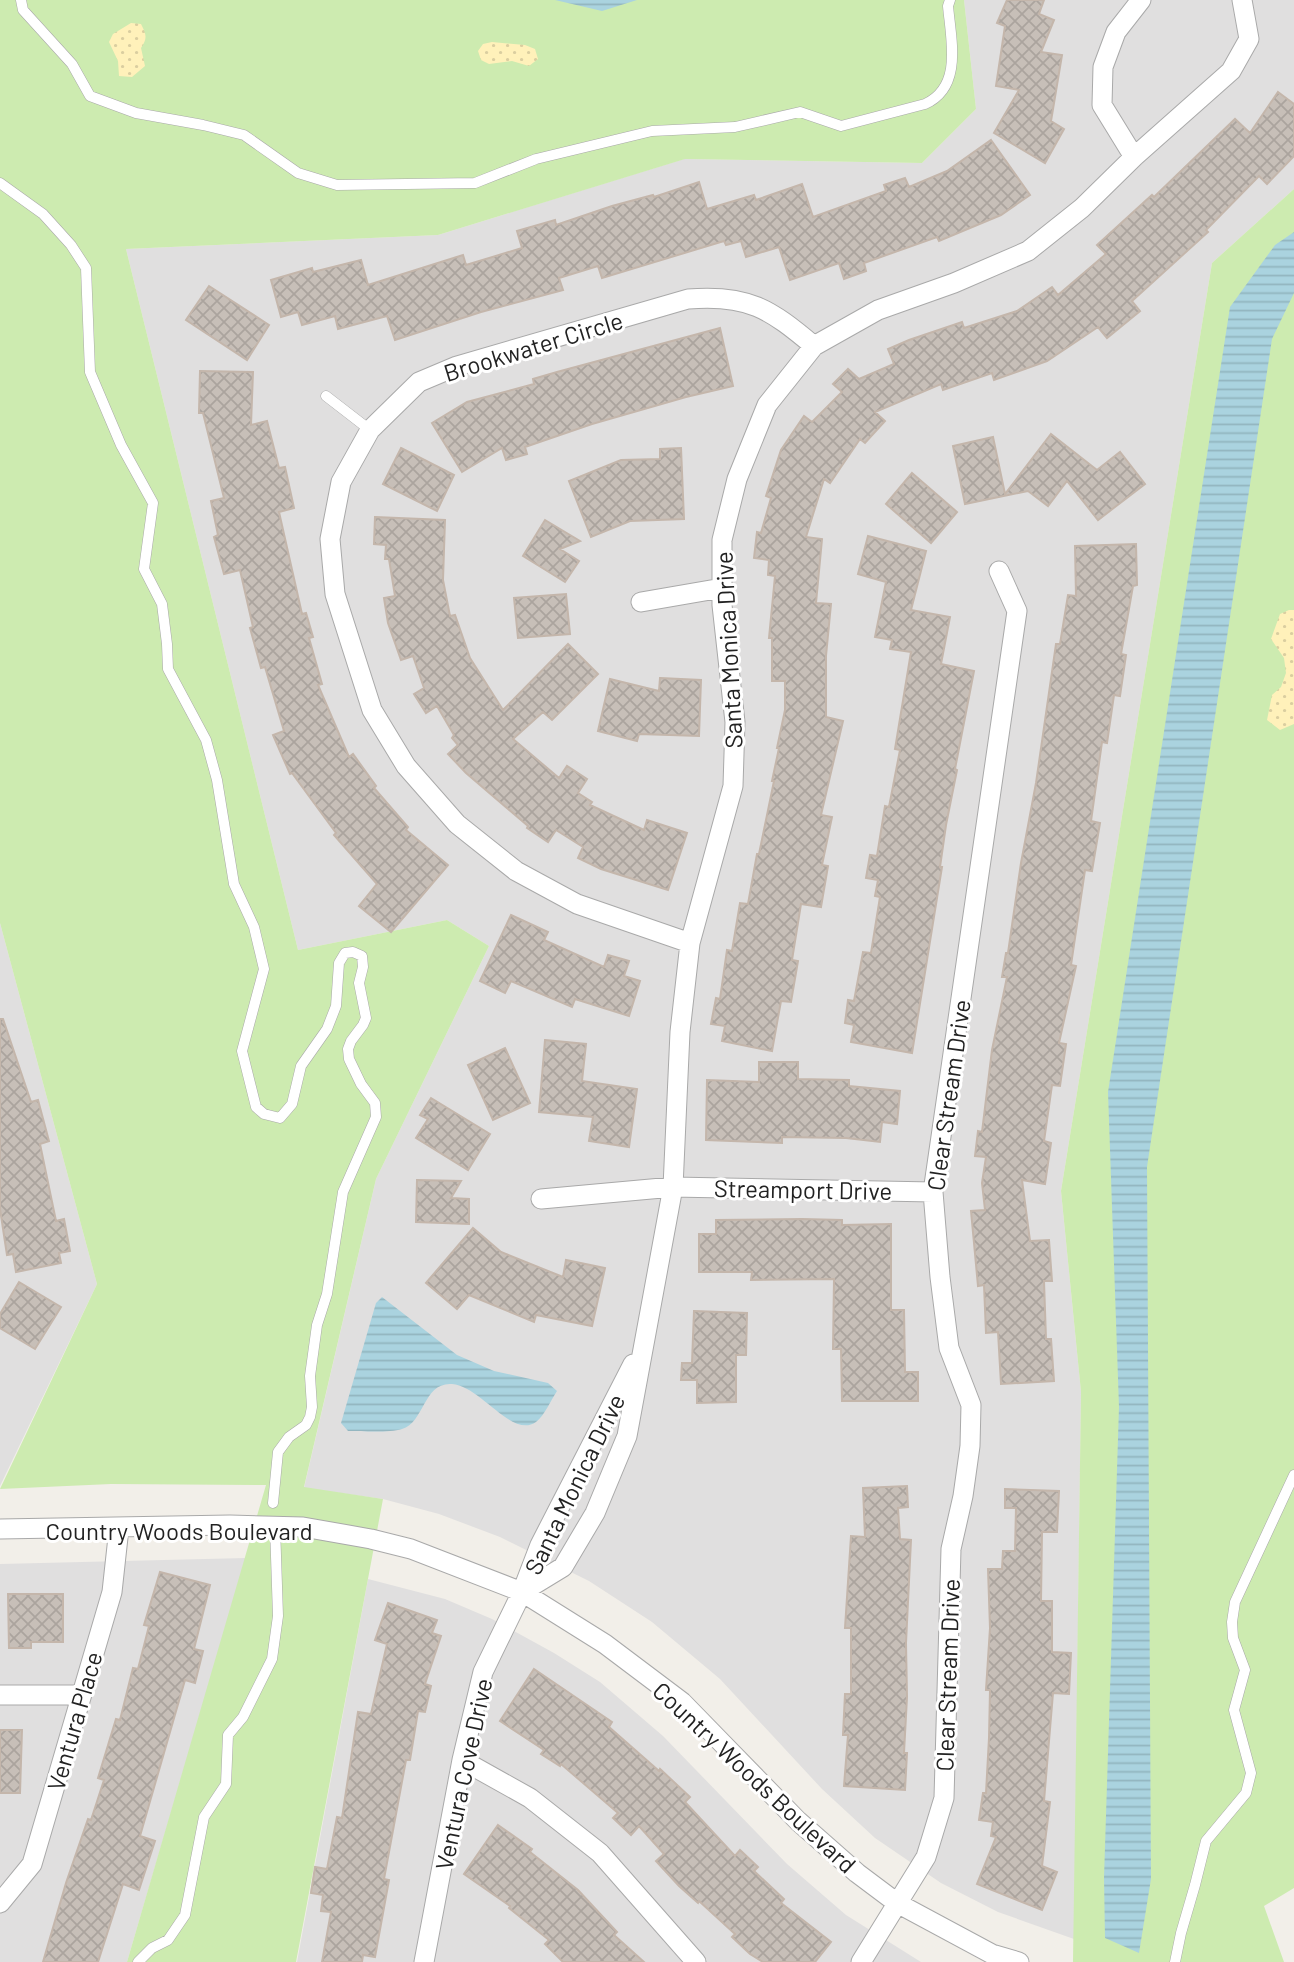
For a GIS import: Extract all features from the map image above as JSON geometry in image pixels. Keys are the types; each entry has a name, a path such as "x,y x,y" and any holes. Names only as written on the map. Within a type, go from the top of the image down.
{"street":[{"path":"1134,158 1102,105 1103,68 1116,32 1142,0"},
{"name":"Santa Monica Drive","path":"522,1592 563,1567 595,1513 626,1436 673,1187 680,1032 690,943 733,786 735,722 722,588 722,540 737,479 767,405 814,346 878,310 954,283 1028,251 1082,208 1231,71 1249,38 1242,0"},
{"name":"Brookwater Circle","path":"690,943 577,904 516,871 457,824 406,766 372,710 335,594 330,539 341,482 370,430 419,382 457,366 688,299 715,296 751,304 778,316 814,346"},
{"name":"Clear Stream Drive","path":"860,1962 926,1857 944,1798 951,1549 963,1496 970,1446 971,1405 949,1348 933,1192 1017,611 999,571"},
{"path":"641,602 722,588"},
{"name":"Streamport Drive","path":"541,1199 673,1187 933,1192"},
{"name":"Santa Monica Drive","path":"522,1592 540,1545 644,1345"},
{"name":"Country Woods Boulevard","path":"0,1529 230,1525 303,1527 411,1549 522,1592 605,1644 682,1702 798,1821 857,1873 897,1903 992,1954 1019,1962"},
{"name":"Ventura Place","path":"0,1903 32,1864 112,1592 119,1528"},
{"name":"Ventura Cove Drive","path":"424,1962 462,1759 483,1672 522,1592"},
{"path":"0,1695 81,1695"},
{"path":"462,1759 530,1798 600,1853 696,1962"}],"lane":[{"path":"21,0 23,10 72,64 90,96 136,113 244,135 298,173 337,185 475,183 536,159 652,131 735,127 800,112 841,126 925,104 937,99 953,68 948,6 950,0"},
{"path":"0,183 43,214 72,245 86,268 90,372 121,445 153,503 144,569 162,604 168,669 206,740 217,780 234,884 254,927 264,969 242,1051 256,1107 264,1114 280,1118 292,1104 301,1066 327,1029 336,1006 339,963 345,953 353,952 362,956 363,960 359,983 366,1018 348,1049 349,1059 361,1084 375,1103 376,1117 343,1192 327,1294 317,1325 310,1376 310,1417 306,1425 289,1437 278,1452 273,1503"},
{"path":"326,396 370,430"},
{"path":"1175,1962 1206,1841 1246,1793 1251,1773 1234,1710 1245,1670 1233,1638 1232,1622 1235,1602 1294,1475"},
{"path":"138,1962 152,1948 167,1940 185,1916 204,1817 226,1784 228,1735 243,1717 272,1658 278,1616 275,1526"}],"shaded area":[{"path":"964,0 1294,0 1294,189 1212,263 1061,1191 1081,1392 1074,1939 998,1912 941,1883 875,1838 822,1789 720,1679 652,1622 589,1581 500,1537 439,1514 383,1499 304,1488 376,1179 489,946 447,920 298,950 126,249 438,235 684,159 922,163 976,109"},
{"path":"0,923 97,1284 0,1486"},
{"path":"246,1558 127,1962 0,1962 0,1564"},
{"path":"368,1579 445,1599 492,1619 600,1682 663,1736 787,1864 846,1915 921,1962 297,1962"}],"green space":[{"path":"0,0 964,0 976,109 922,163 685,159 438,235 126,249 298,950 447,920 489,946 376,1179 304,1487 383,1499 296,1962 127,1962 266,1485 111,1484 0,1489 97,1284 0,923"},
{"path":"1294,189 1294,1888 1264,1906 1284,1962 1073,1962 1081,1392 1061,1191 1212,263"}],"sand":[{"path":"131,23 141,24 145,33 141,48 145,66 132,77 119,76 118,61 109,42 113,34"},
{"path":"492,42 525,45 535,49 538,59 529,66 512,61 489,64 481,60 478,51 483,44"},
{"path":"1294,610 1294,724 1280,730 1267,720 1272,695 1281,687 1286,673 1284,658 1271,639 1280,614"}],"water":[{"path":"555,0 637,0 602,11"},
{"path":"1294,232 1294,293 1272,339 1147,1167 1151,1879 1139,1953 1105,1938 1104,1878 1119,1407 1108,1092 1230,307 1275,245"},
{"path":"382,1297 457,1355 494,1371 548,1383 557,1391 542,1416 527,1425 517,1424 474,1393 452,1384 435,1389 415,1419 402,1429 348,1431 341,1423 376,1303"}],"building":[{"path":"1007,0 1044,0 1039,14 1054,20 1041,52 1062,55 1051,121 1064,129 1045,163 994,133 1019,90 996,86 1005,26 997,23"},
{"path":"1278,92 1294,104 1294,156 1267,184 1259,176 1206,230 1208,232 1132,301 1140,311 1107,338 1098,327 1047,361 994,380 992,373 943,390 941,384 875,412 885,421 865,443 860,439 830,483 824,479 806,537 822,539 816,603 831,604 826,656 826,717 843,721 821,815 832,817 822,865 828,866 821,907 801,904 792,960 798,961 791,1002 781,1001 772,1051 722,1041 725,1026 711,1024 716,998 720,999 727,950 732,951 740,903 748,904 774,781 785,710 785,681 772,681 772,638 769,638 775,576 768,575 769,560 754,558 757,532 761,533 771,498 766,496 781,450 804,416 812,422 842,392 833,384 848,369 859,379 894,364 888,349 909,340 962,322 964,328 1017,311 1052,287 1058,295 1106,254 1097,245 1152,195 1154,197 1235,119 1250,133"},
{"path":"991,140 1030,195 1001,215 939,241 937,237 864,263 866,271 844,279 839,263 790,280 779,247 746,257 741,241 726,245 724,241 602,278 598,266 559,278 563,290 481,312 395,340 387,316 338,329 335,316 302,325 298,312 281,317 271,280 312,268 313,272 361,260 368,285 463,255 466,265 522,248 517,231 555,220 556,225 699,182 707,209 754,195 756,200 802,184 813,217 886,191 884,185 905,178 909,187 947,171"},
{"path":"209,286 269,325 247,360 186,320"},
{"path":"720,328 733,386 592,424 525,447 527,454 506,460 502,448 462,472 432,423 467,402 534,384 533,379"},
{"path":"200,371 253,372 251,425 267,421 279,468 285,467 294,508 279,512 302,614 306,613 313,637 309,638 322,684 318,685 349,757 353,754 376,786 374,788 408,827 406,830 448,865 391,932 359,906 377,884 334,835 336,833 292,773 290,774 273,735 284,731 250,628 253,627 240,570 224,574 214,537 218,535 211,501 224,498 203,413 199,413"},
{"path":"1051,434 1097,470 1120,452 1145,484 1098,520 1067,481 1048,506 1028,491 965,504 953,446 993,437 1005,494"},
{"path":"401,448 454,475 437,511 383,484"},
{"path":"681,448 684,519 630,521 591,537 569,481 621,460 660,459 660,449"},
{"path":"912,473 957,512 931,543 886,504"},
{"path":"375,517 445,520 443,580 450,616 455,615 470,658 503,710 568,644 598,674 552,720 543,712 513,739 559,778 567,766 587,779 578,793 592,802 590,805 644,830 647,820 687,833 668,890 601,869 578,858 583,847 556,830 548,842 527,828 528,826 448,754 458,745 452,738 454,735 437,706 426,713 414,694 424,688 413,656 401,660 388,623 384,598 395,596 389,559 385,559 386,545 374,544"},
{"path":"545,520 580,541 560,549 579,561 565,582 523,556"},
{"path":"868,536 926,551 911,610 950,617 941,664 974,671 955,769 957,770 946,825 942,867 912,1053 851,1042 854,1025 845,1023 848,1000 854,1001 863,952 871,953 880,897 875,896 878,880 866,878 870,855 877,856 885,806 889,807 900,750 895,749 911,652 890,649 892,640 875,637 886,582 858,574"},
{"path":"1136,544 1137,585 1133,586 1121,654 1126,655 1120,696 1114,695 1107,743 1102,742 1091,821 1100,823 1092,871 1085,870 1071,965 1076,966 1059,1043 1066,1044 1060,1086 1052,1085 1044,1141 1051,1143 1045,1184 1022,1180 1030,1241 1049,1240 1052,1281 1044,1281 1046,1339 1051,1339 1054,1381 1001,1384 998,1332 986,1333 984,1285 978,1286 971,1211 985,1210 982,1183 986,1157 975,1156 978,1131 982,1132 992,1050 1007,977 1002,977 1036,783 1056,644 1060,644 1068,595 1076,596 1075,546"},
{"path":"566,594 570,634 518,638 514,598"},
{"path":"660,678 701,680 699,736 639,734 637,741 598,731 610,679 659,691"},
{"path":"511,915 548,932 544,940 604,967 608,955 629,961 624,976 640,981 629,1016 575,999 572,1007 511,981 505,993 480,981"},
{"path":"0,1019 3,1019 31,1102 38,1100 49,1141 40,1144 56,1221 64,1219 70,1251 59,1253 61,1263 16,1272 13,1254 7,1255 0,1209"},
{"path":"545,1040 586,1044 582,1081 637,1089 629,1147 589,1141 593,1117 539,1112"},
{"path":"505,1048 530,1103 493,1120 468,1065"},
{"path":"759,1062 798,1062 798,1079 849,1080 849,1086 900,1091 897,1124 882,1122 880,1142 846,1138 782,1137 782,1143 706,1140 707,1080 759,1082"},
{"path":"431,1098 490,1134 468,1170 416,1138 428,1119 420,1115"},
{"path":"417,1180 461,1181 451,1198 469,1199 469,1224 416,1222"},
{"path":"716,1220 842,1220 842,1225 891,1224 891,1310 904,1310 905,1372 918,1372 918,1401 842,1401 841,1349 833,1349 834,1279 751,1280 752,1272 699,1272 699,1234 716,1234"},
{"path":"473,1228 501,1252 563,1277 566,1260 605,1268 592,1326 536,1315 534,1322 469,1295 457,1309 426,1283"},
{"path":"19,1282 61,1307 35,1349 0,1328 0,1314"},
{"path":"694,1311 747,1313 746,1355 736,1355 736,1402 697,1403 697,1380 681,1380 682,1363 692,1363"},
{"path":"907,1486 908,1507 898,1508 900,1539 911,1540 906,1643 905,1790 844,1786 848,1735 843,1735 845,1694 851,1694 851,1628 845,1628 851,1536 865,1537 863,1488"},
{"path":"1005,1489 1059,1491 1057,1532 1042,1532 1041,1601 1052,1601 1052,1652 1071,1653 1069,1694 1053,1693 1044,1801 1050,1802 1042,1866 1057,1872 1042,1910 977,1884 996,1837 991,1836 993,1822 979,1820 983,1793 986,1793 989,1738 990,1690 986,1690 990,1628 988,1569 1002,1569 1003,1551 1015,1551 1016,1508 1005,1508"},
{"path":"160,1572 210,1585 194,1649 203,1651 195,1683 185,1680 140,1836 155,1841 139,1890 123,1884 98,1962 43,1962 66,1883 104,1780 98,1778 116,1719 120,1720 133,1668 138,1669 149,1626 144,1625"},
{"path":"8,1594 63,1594 63,1642 31,1642 31,1648 9,1648"},
{"path":"388,1603 437,1620 432,1633 441,1636 425,1684 431,1686 425,1712 418,1711 410,1760 406,1760 384,1879 389,1880 375,1957 363,1955 362,1962 322,1962 331,1912 321,1911 323,1895 311,1893 315,1867 327,1869 337,1817 342,1818 358,1712 371,1714 387,1644 375,1640"},
{"path":"534,1669 612,1722 609,1727 690,1797 685,1802 735,1856 740,1850 758,1867 754,1871 784,1899 781,1903 831,1942 815,1962 763,1962 750,1954 732,1937 735,1934 679,1886 656,1861 664,1854 639,1826 631,1835 613,1818 618,1813 561,1764 560,1766 541,1754 544,1750 500,1721"},
{"path":"0,1730 22,1730 20,1793 0,1793"},
{"path":"498,1825 532,1849 530,1852 578,1890 617,1932 614,1935 644,1962 563,1962 545,1944 549,1940 509,1908 510,1906 464,1874"}]}
